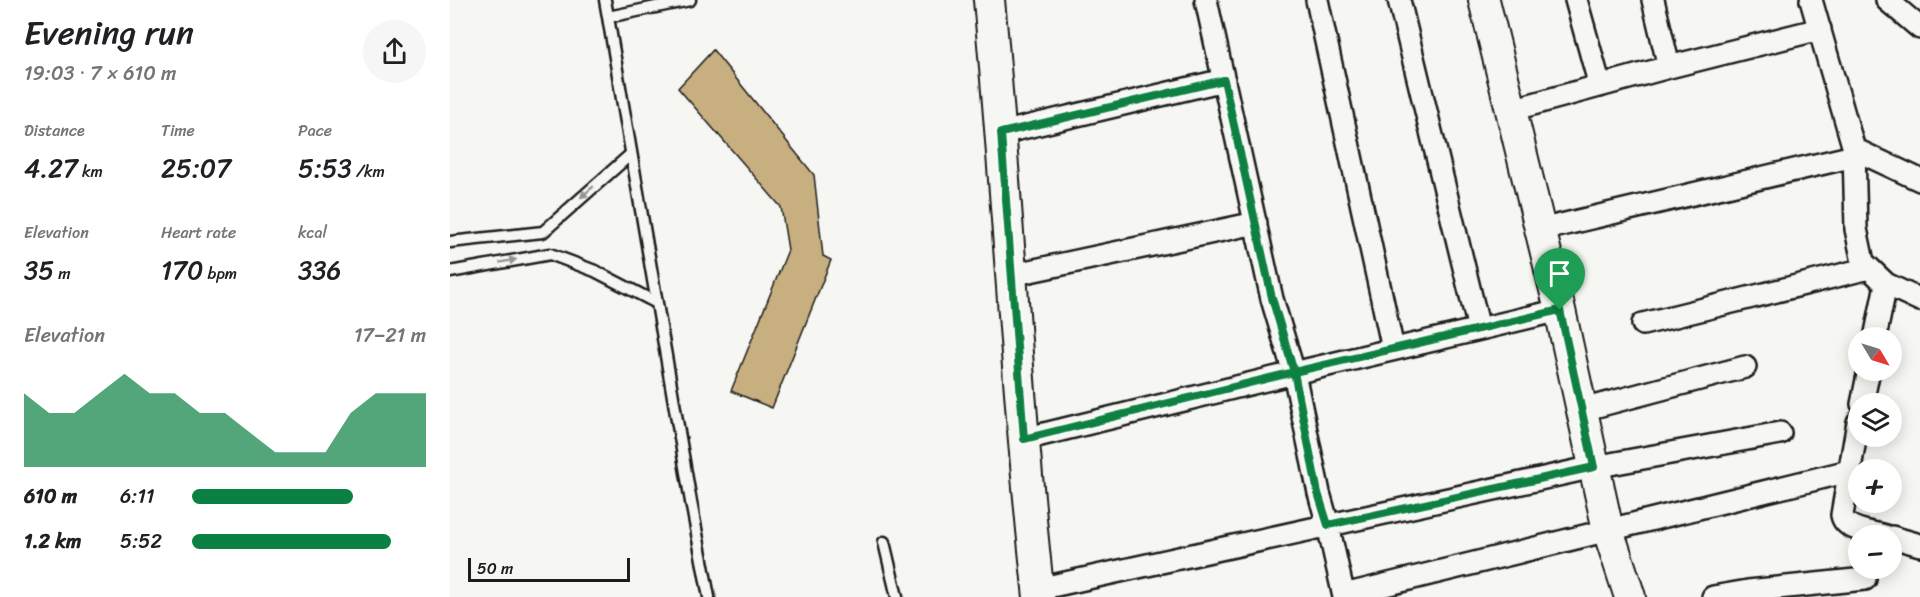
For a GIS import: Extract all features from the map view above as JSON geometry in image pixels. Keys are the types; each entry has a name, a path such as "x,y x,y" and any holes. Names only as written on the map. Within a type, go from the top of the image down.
{"street":[{"path":"988,0 1039,593 1328,525 1594,467 1780,433"},
{"path":"1206,0 1272,298 1294,372 1318,493 1328,525 1344,596 1848,471"},
{"path":"1317,0 1393,350"},
{"path":"1400,0 1479,329"},
{"path":"1484,0 1560,310 1608,530 1630,597"},
{"path":"1576,0 1600,86"},
{"path":"1653,0 1669,67"},
{"path":"1811,0 1854,152 1856,229 1863,262 1886,284 1920,300"},
{"path":"1887,0 1920,28"},
{"path":"1511,110 1820,29"},
{"path":"1001,133 1224,80"},
{"path":"1540,230 1854,152 1920,180"},
{"path":"1011,275 1256,224"},
{"path":"1643,324 1869,268"},
{"path":"1877,327 1886,284"},
{"path":"1024,439 1294,372 1560,310"},
{"path":"1582,410 1745,368"},
{"path":"1848,477 1842,515 1843,521 1848,525"},
{"path":"1902,540 1920,545"},
{"path":"1713,597 1748,591 1864,582"}],"lane":[{"path":"605,0 709,597"},
{"path":"608,17 690,0"},
{"path":"450,242 543,232 631,154"},
{"path":"450,272 550,254 595,271 657,303"},
{"path":"884,542 897,597"}],"building":[{"path":"713,50 814,175 823,256 831,260 772,408 731,391 788,250 781,207 678,88"}],"route":[{"path":"1560,310 1294,372 1272,298 1224,80 1001,133 1024,439 1294,372 1318,493 1328,525 1594,467 1560,310"}]}
